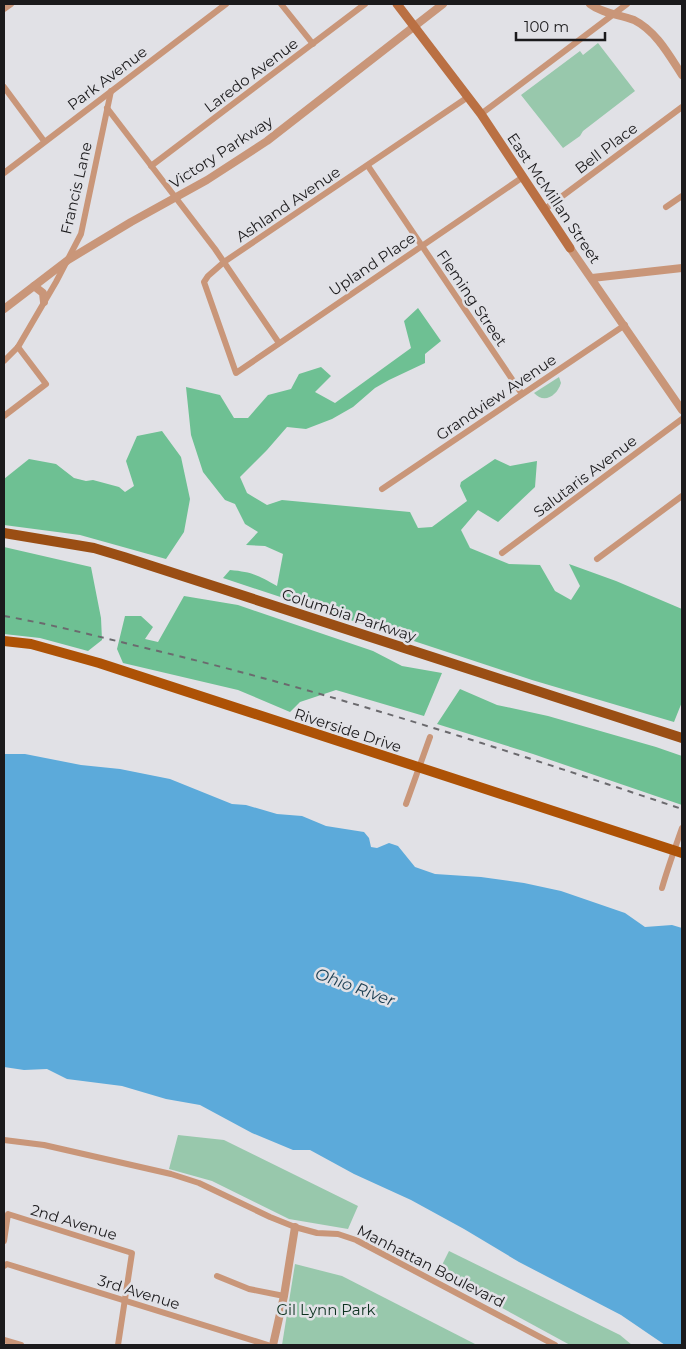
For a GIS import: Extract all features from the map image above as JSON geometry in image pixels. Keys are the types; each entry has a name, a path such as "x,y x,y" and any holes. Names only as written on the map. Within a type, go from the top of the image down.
{"highway":[{"name":"Columbia Parkway","path":"4,533 94,548 682,738"}],"main road":[{"name":"East McMillan Street","path":"397,4 481,114 570,248"},
{"name":"Riverside Drive","path":"4,641 32,644 99,663 678,852"}],"street":[{"path":"4,9 11,4"},
{"name":"Park Avenue","path":"4,173 226,4"},
{"path":"282,4 313,44"},
{"name":"Laredo Avenue","path":"151,166 365,4"},
{"name":"Victory Parkway","path":"4,309 68,260 235,163 267,141 443,4"},
{"path":"590,4 600,10 632,20 649,31 662,45 682,75"},
{"path":"481,114 627,4"},
{"path":"4,88 44,141"},
{"name":"Francis Lane","path":"4,361 18,348 81,234 111,91"},
{"name":"Ashland Avenue","path":"236,373 204,282 208,276 224,262 468,97"},
{"name":"Bell Place","path":"544,209 682,107"},
{"path":"107,108 224,262 279,343"},
{"name":"Fleming Street","path":"368,166 522,394"},
{"name":"Upland Place","path":"236,373 523,178"},
{"path":"666,207 682,196"},
{"name":"East McMillan Street","path":"570,248 682,410"},
{"path":"592,278 682,268"},
{"path":"34,286 43,293 44,302"},
{"name":"Grandview Avenue","path":"382,489 624,325"},
{"path":"4,416 46,384 18,348"},
{"name":"Salutaris Avenue","path":"502,553 682,419"},
{"path":"597,559 682,496"},
{"path":"406,804 430,737"},
{"path":"662,888 671,856 678,852 682,828"},
{"name":"Manhattan Boulevard","path":"4,1140 44,1145 171,1174 199,1183 295,1227 317,1233 338,1234 356,1240 555,1345"},
{"name":"2nd Avenue","path":"4,1241 8,1214 132,1253 125,1301"},
{"path":"273,1345 284,1296 295,1227"},
{"name":"3rd Avenue","path":"4,1266 7,1264 268,1345"},
{"path":"217,1276 249,1289 284,1296"},
{"path":"118,1345 125,1301"},
{"path":"4,1340 21,1345"}],"green space":[{"path":"598,43 635,91 563,148 521,95 580,51 583,55"},
{"path":"418,308 441,341 425,354 425,363 375,388 353,407 332,419 306,429 287,427 240,477 247,493 267,505 282,500 410,512 418,528 432,527 467,501 460,486 461,482 495,459 510,466 537,461 535,487 498,522 478,510 461,530 470,548 509,564 540,565 555,591 571,600 580,586 569,564 616,581 682,609 682,702 674,722 532,680 223,578 230,570 238,571 250,573 277,586 283,554 265,546 246,545 258,532 245,524 235,504 225,500 203,472 191,435 186,387 220,395 234,418 248,418 268,395 291,389 299,374 321,367 331,376 315,392 335,403 411,348 404,321"},
{"path":"559,377 561,383 559,388 550,397 542,398 534,393"},
{"path":"162,431 181,457 190,499 184,532 166,559 80,535 4,525 4,479 29,459 56,464 74,478 86,481 93,480 119,487 125,492 134,486 126,461 137,436"},
{"path":"4,547 91,567 101,618 102,640 88,651 40,638 4,634"},
{"path":"184,596 238,605 373,651 402,666 442,673 424,716 336,690 300,702 290,712 238,690 123,663 117,649 125,616 141,616 153,627 145,639 158,642"},
{"path":"460,689 497,705 548,716 682,756 682,805 533,754 437,724"},
{"path":"178,1135 224,1140 358,1206 348,1229 289,1219 212,1181 169,1169"},
{"path":"449,1251 620,1335 632,1345 570,1345 438,1273"},
{"name":"Gil Lynn Park","path":"295,1264 342,1276 477,1345 282,1345"}],"water":[{"name":"Ohio River","path":"4,754 25,754 170,779 232,804 246,805 277,814 302,816 326,826 364,832 369,838 371,847 377,848 389,843 398,846 415,867 435,874 481,877 524,883 561,891 625,913 645,927 672,925 682,928 682,1345 665,1345 621,1315 519,1262 411,1200 354,1174 310,1150 293,1150 252,1133 200,1105 166,1099 122,1086 67,1079 47,1069 24,1070 4,1067"}],"railway":[{"path":"4,616 101,637 291,686 487,745 682,809"}]}
